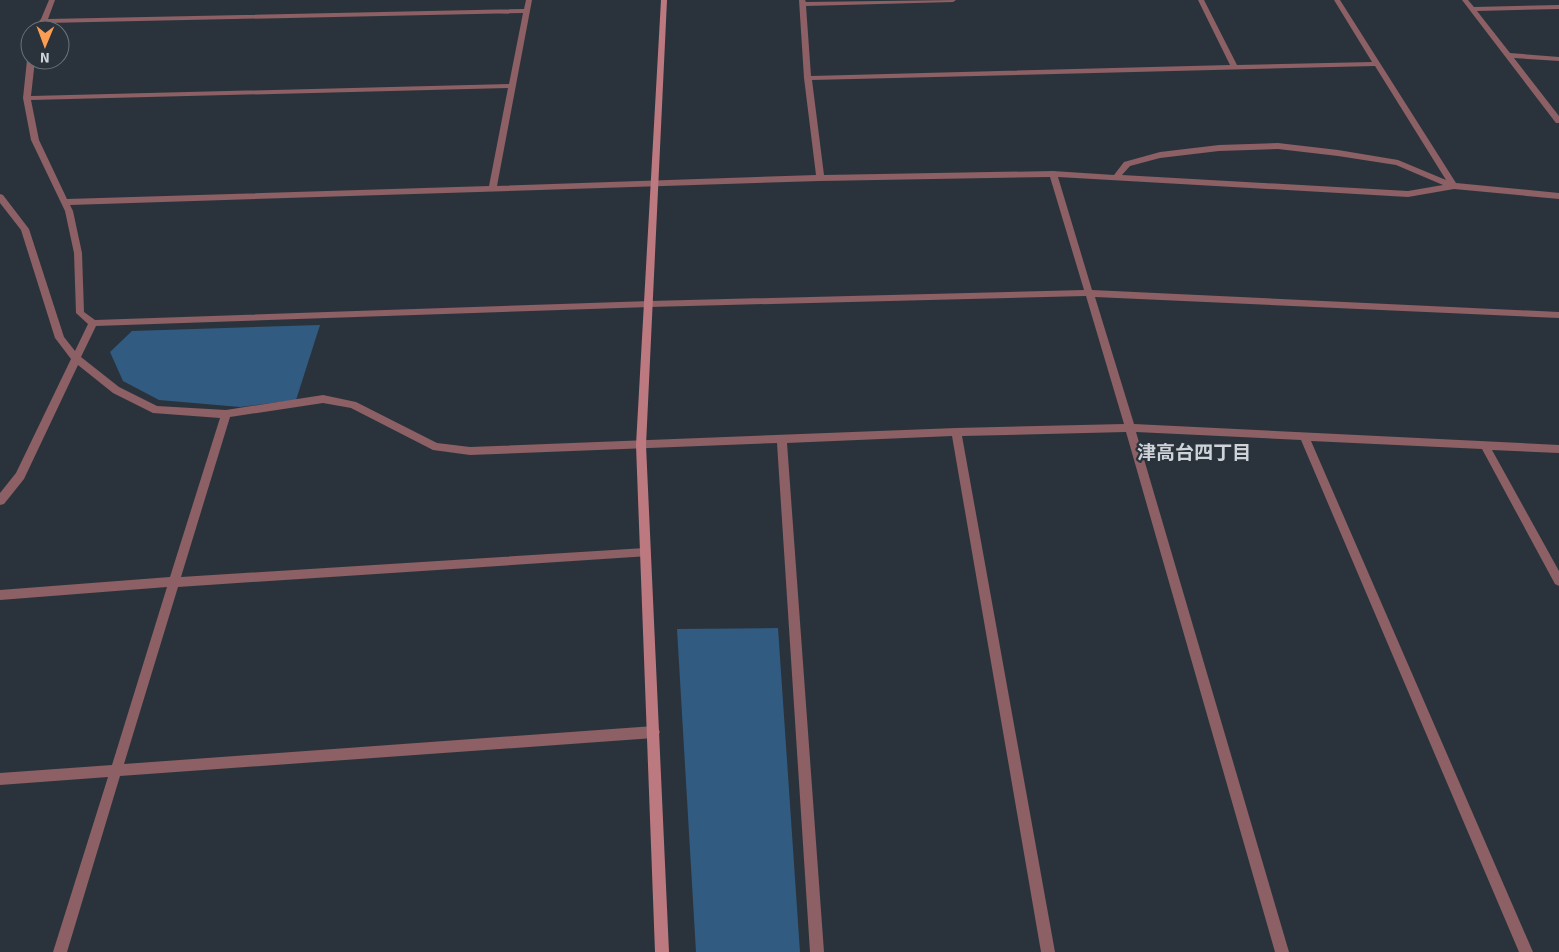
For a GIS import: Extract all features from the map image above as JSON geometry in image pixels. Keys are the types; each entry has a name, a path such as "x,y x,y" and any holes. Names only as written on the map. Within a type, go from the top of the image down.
{"street":[{"path":"42,20 52,0"},
{"path":"492,189 529,0"},
{"path":"662,952 641,444 650,304 654,184 664,0"},
{"path":"820,178 808,78 802,2 954,0"},
{"path":"1201,0 1234,67"},
{"path":"1337,0 1454,186"},
{"path":"1465,0 1559,121"},
{"path":"1472,9 1559,7"},
{"path":"70,20 527,11"},
{"path":"1508,55 1559,59"},
{"path":"808,78 1377,64"},
{"path":"30,70 27,98 34,140 59,187 69,211 78,253 80,313 93,323 650,304 1089,293 1559,315"},
{"path":"27,98 513,86"},
{"path":"1116,178 1127,164 1160,155 1220,148 1278,146 1398,163 1454,186"},
{"path":"64,202 820,178 1053,174 1408,194 1454,186 1559,196"},
{"path":"1053,174 1130,428 1282,952"},
{"path":"0,197 24,229 60,338 76,358 116,390 156,410 226,414 324,399 353,405 436,447 470,451 956,432 1130,428 1559,449"},
{"path":"0,501 20,476 93,323"},
{"path":"60,952 226,414"},
{"path":"956,432 1048,952"},
{"path":"1305,438 1526,952"},
{"path":"782,439 817,952"},
{"path":"1485,446 1559,581"},
{"path":"0,595 174,582 645,553"},
{"path":"0,779 654,732"}],"shaded area":[{"path":"320,325 296,400 240,407 159,400 123,381 110,352 132,331"},
{"path":"778,628 800,952 696,952 677,629"}],"district":[{"name":"津高台四丁目","path":"1194,452"}]}
